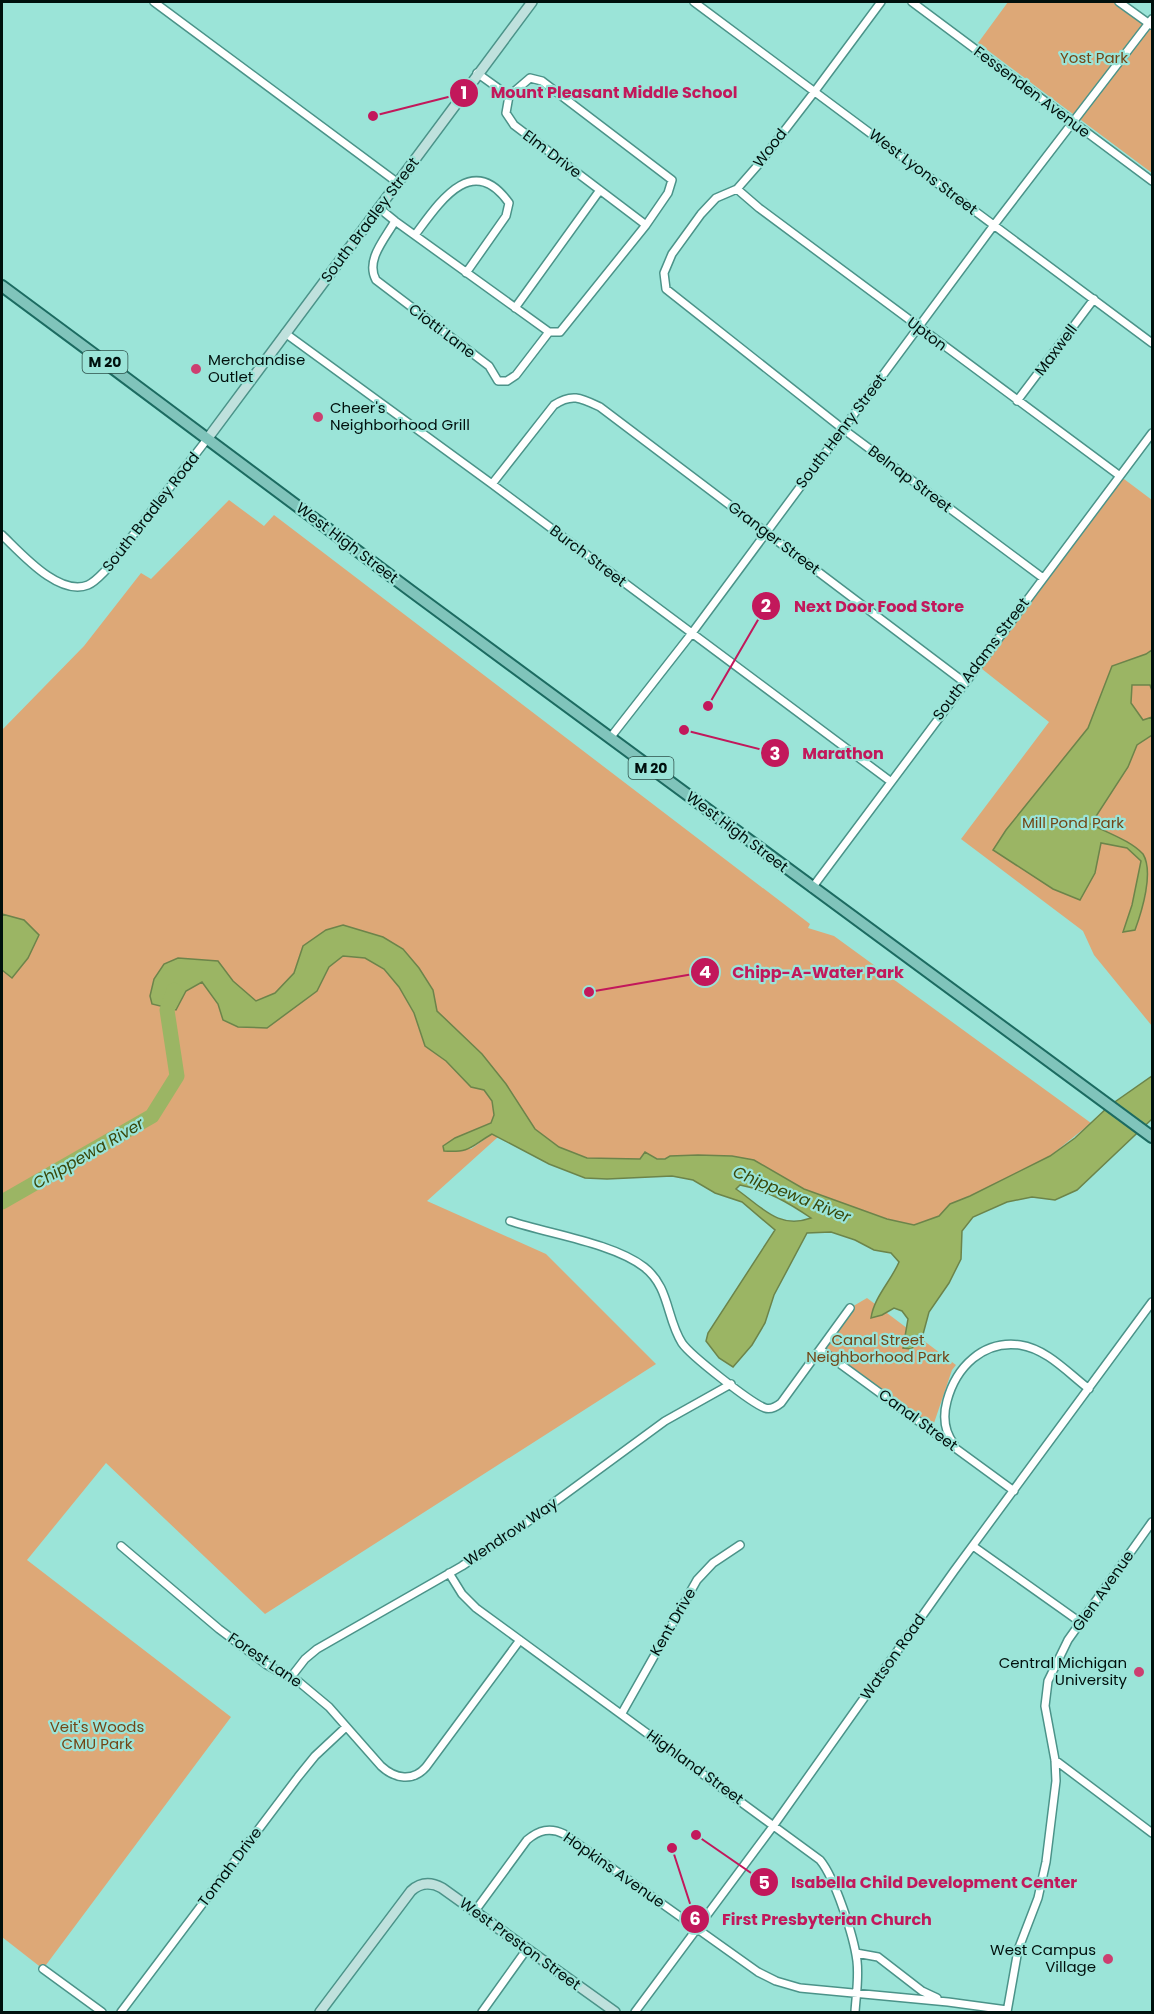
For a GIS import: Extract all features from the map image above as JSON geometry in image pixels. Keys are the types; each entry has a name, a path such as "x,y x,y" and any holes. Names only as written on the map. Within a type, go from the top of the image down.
{"main road":[{"name":"M 20","path":"2,286 208,438"},
{"name":"West High Street","path":"208,438 410,591 1152,1137"}],"street":[{"path":"154,2 398,183"},
{"name":"South Bradley Street","path":"208,438 532,2"},
{"name":"West Lyons Street","path":"694,2 1152,343"},
{"name":"Wood","path":"666,289 664,273 672,254 701,214 716,198 737,189 815,91 881,2"},
{"name":"Fessenden Avenue","path":"912,2 1152,181"},
{"path":"1119,2 1151,23"},
{"name":"South Henry Street","path":"610,738 692,633 994,225 1151,23"},
{"path":"379,208 549,332 560,332 668,193 672,180 542,81 530,78 509,96 477,73"},
{"name":"Elm Drive","path":"509,96 506,113 514,125 645,225"},
{"path":"415,235 439,202 457,186 480,180 492,184 509,202 506,216 466,273"},
{"name":"Upton","path":"737,189 759,208 1120,476"},
{"path":"515,308 600,190"},
{"name":"Ciotti Lane","path":"395,221 372,261 371,272 376,280 489,366 498,381 507,381 516,375 549,332"},
{"name":"Belnap Street","path":"666,289 843,429 1043,578"},
{"name":"Maxwell","path":"1017,401 1095,299"},
{"name":"Burch Street","path":"285,333 492,484 890,781"},
{"name":"Granger Street","path":"492,484 554,405 564,399 581,398 600,407 964,682"},
{"name":"South Adams Street","path":"812,888 1152,432"},
{"name":"South Bradley Road","path":"2,535 48,577 72,587 88,585 106,570 208,438"},
{"path":"510,1221 608,1249 642,1266 656,1279 664,1291 674,1328 684,1346 699,1360 762,1406 775,1407 785,1399 850,1308"},
{"name":"Watson Road","path":"635,2013 774,1825 973,1546 1152,1302"},
{"path":"957,1449 948,1436 944,1418 951,1387 966,1363 987,1350 1010,1344 1029,1347 1047,1356 1089,1389"},
{"name":"Canal Street","path":"820,1350 1014,1491"},
{"name":"Wendrow Way","path":"291,1677 305,1659 317,1649 449,1573 526,1523 665,1421 731,1384"},
{"name":"Glen Avenue","path":"1007,2011 1018,1950 1044,1875 1056,1781 1055,1761 1046,1716 1047,1687 1058,1658 1080,1622 1152,1522"},
{"name":"Kent Drive","path":"622,1713 694,1584 713,1563 740,1545"},
{"name":"Forest Lane","path":"121,1546 208,1622 267,1665 291,1677 329,1707 387,1771 403,1777 415,1776 426,1767 520,1640"},
{"path":"973,1546 1080,1622"},
{"name":"Highland Street","path":"449,1573 472,1604 820,1860 835,1885 856,1953 858,1977 855,2013"},
{"name":"Tomah Drive","path":"121,2013 298,1777 315,1756 346,1727"},
{"path":"1055,1761 1152,1833"},
{"name":"Hopkins Avenue","path":"475,1911 528,1840 539,1832 549,1830 564,1834 758,1972 776,1981 800,1988 948,2002"},
{"name":"West Preston Street","path":"320,2013 408,1894 421,1884 438,1886 615,2013"},
{"path":"482,2013 527,1949"},
{"name":"Hopkins Avenue","path":"856,1953 878,1958 926,1994 948,2002 984,2010 1007,2011"},
{"path":"43,1969 102,2013"}],"green space":[{"name":"Yost Park","path":"1008,2 1113,2 1152,31 1152,173 978,43"},
{"name":"Mill Pond Park","path":"1120,476 1152,500 1152,1026 1094,955 1083,931 961,839 1049,722 977,665"},
{"name":"Veit's Woods CMU Park","path":"229,500 264,526 274,515 810,924 808,928 834,936 1091,1123 1050,1156 950,1204 939,1216 914,1225 887,1219 804,1189 754,1160 732,1156 670,1156 662,1159 649,1155 640,1159 558,1164 386,952 336,951 277,1011 193,972 176,1009 186,991 202,982 219,1004 267,1028 317,991 329,967 343,956 365,958 384,969 399,987 414,1013 425,1046 446,1061 471,1087 484,1090 492,1101 494,1115 491,1123 455,1138 443,1146 471,1149 492,1134 498,1137 427,1201 546,1254 656,1364 265,1614 106,1463 27,1560 231,1717 43,1969 2,1937 2,730 84,646 141,573 151,579"},
{"name":"Canal Street Neighborhood Park","path":"867,1298 956,1365 952,1370 932,1429 821,1350 850,1308"}],"water":[{"path":"1152,650 1152,691 1150,685 1132,685 1131,703 1143,720 1152,717 1152,735 1137,745 1128,767 1091,824 1132,845 1143,854 1146,862 1146,892 1138,922 1135,930 1123,932 1132,905 1141,861 1127,848 1101,843 1095,873 1080,900 1053,889 993,850 1006,830 1088,728 1112,666"},
{"path":"2,914 24,920 39,935 28,958 12,978 2,970"},
{"path":"343,925 383,937 403,949 433,990 437,1011 482,1054 506,1084 535,1129 559,1147 587,1158 640,1159 645,1152 657,1159 698,1155 732,1156 754,1160 804,1189 887,1219 914,1225 939,1216 950,1204 1050,1156 1075,1138 1109,1106 1152,1076 1152,1119 1077,1190 1055,1200 1032,1197 1007,1202 973,1217 962,1231 961,1259 949,1283 929,1312 922,1338 911,1349 903,1348 908,1319 902,1311 894,1308 871,1318 879,1296 899,1262 891,1253 874,1250 855,1240 831,1232 807,1233 774,1295 765,1323 752,1345 733,1367 719,1358 706,1341 708,1333 775,1230 742,1202 715,1193 693,1180 672,1176 585,1178 549,1164 492,1134 466,1150 444,1151 443,1146 455,1138 491,1123 494,1115 492,1101 484,1090 471,1087 446,1061 425,1046 414,1013 399,987 384,969 365,958 343,956 329,967 317,991 267,1028 238,1027 223,1020 218,1004 202,982 186,991 176,1010 152,1004 150,996 154,979 164,964 178,958 218,961 233,981 256,1001 275,993 294,973 303,946 326,930","holes":["740,1185 777,1198 811,1218 799,1221 779,1219 736,1189"]}],"waterway":[{"name":"Chippewa River","path":"2,1202 152,1116 177,1076 167,1010 174,990"}],"place":[{"name":"Mount Pleasant Middle School","path":"373,116"},
{"name":"Merchandise Outlet","path":"196,369"},
{"name":"Cheer's Neighborhood Grill","path":"318,417"},
{"name":"Next Door Food Store","path":"708,706"},
{"name":"Marathon","path":"684,730"},
{"name":"Chipp-A-Water Park","path":"589,992"},
{"name":"Central Michigan University","path":"1139,1672"},
{"name":"Isabella Child Development Center","path":"696,1835"},
{"name":"First Presbyterian Church","path":"672,1848"},
{"name":"West Campus Village","path":"1108,1959"}]}
